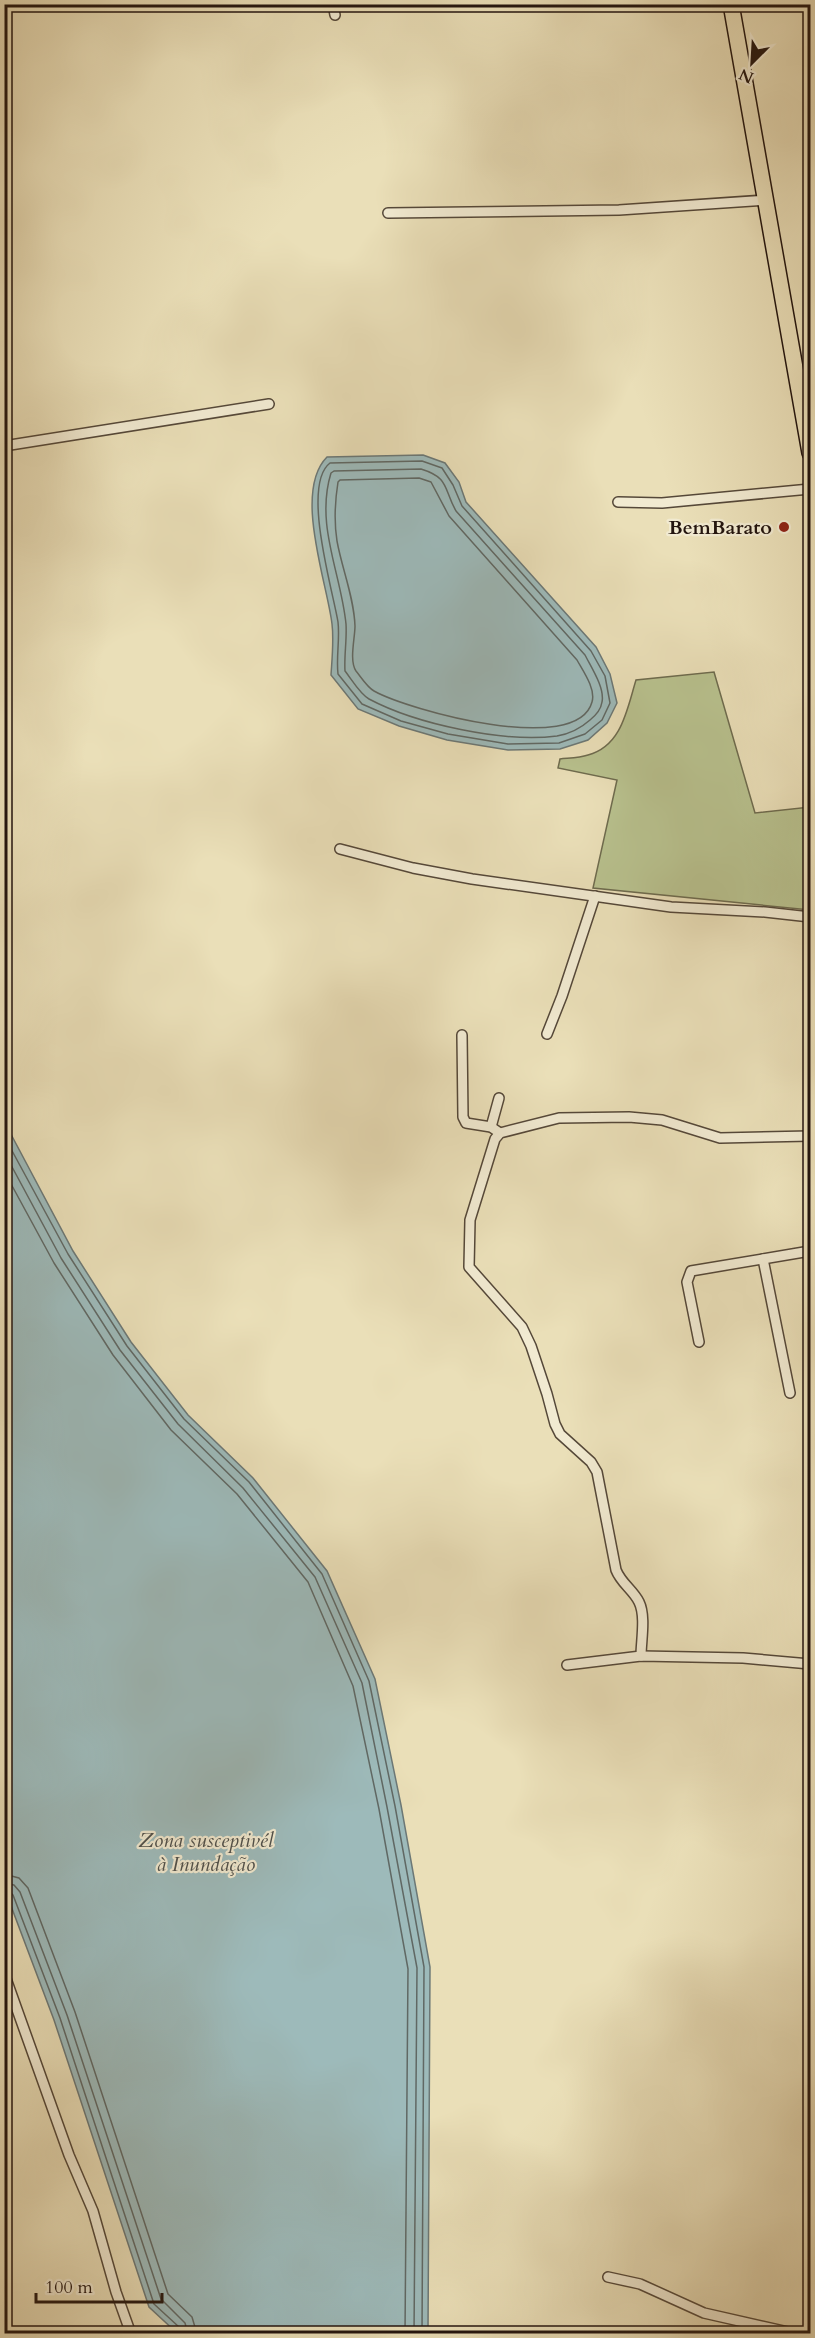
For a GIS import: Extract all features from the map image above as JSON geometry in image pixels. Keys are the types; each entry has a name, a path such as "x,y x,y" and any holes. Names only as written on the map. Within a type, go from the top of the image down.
{"main road":[{"path":"731,4 810,453"}],"street":[{"path":"333,4 335,15"},
{"path":"388,213 619,210 766,201"},
{"path":"4,446 269,404"},
{"path":"618,502 662,503 810,489"},
{"path":"340,849 413,868 472,879 670,907 810,917"},
{"path":"547,1034 595,896"},
{"path":"462,1035 463,1117 466,1123 491,1128 500,1133"},
{"path":"491,1128 499,1098"},
{"path":"640,1656 642,1610 616,1570 597,1472 591,1462 560,1434 531,1346 522,1327 469,1267 470,1220 495,1140 500,1133 559,1119 629,1117 662,1120 720,1138 810,1136"},
{"path":"699,1342 687,1282 691,1271 810,1251"},
{"path":"763,1259 790,1393"},
{"path":"567,1665 640,1656 743,1658 810,1664"},
{"path":"4,1973 69,2155 93,2211 116,2292 131,2334"},
{"path":"608,2277 640,2284 704,2313 797,2334"}],"green space":[{"path":"714,672 755,813 810,807 810,910 593,888 617,780 558,768 560,759 588,755 609,744 626,714 636,680"}],"water":[{"path":"423,455 445,463 459,482 466,502 596,647 610,674 617,703 607,723 588,740 560,749 508,750 447,740 399,726 358,709 331,675 332,624 312,514 317,472 327,457"},
{"name":"Zona susceptivél à Inundação","path":"5,1123 73,1251 131,1342 188,1415 253,1478 327,1571 375,1679 401,1805 430,1967 428,2333 177,2333 149,2307 54,2020 5,1890"}],"place":[{"name":"BemBarato","path":"784,527"}]}
